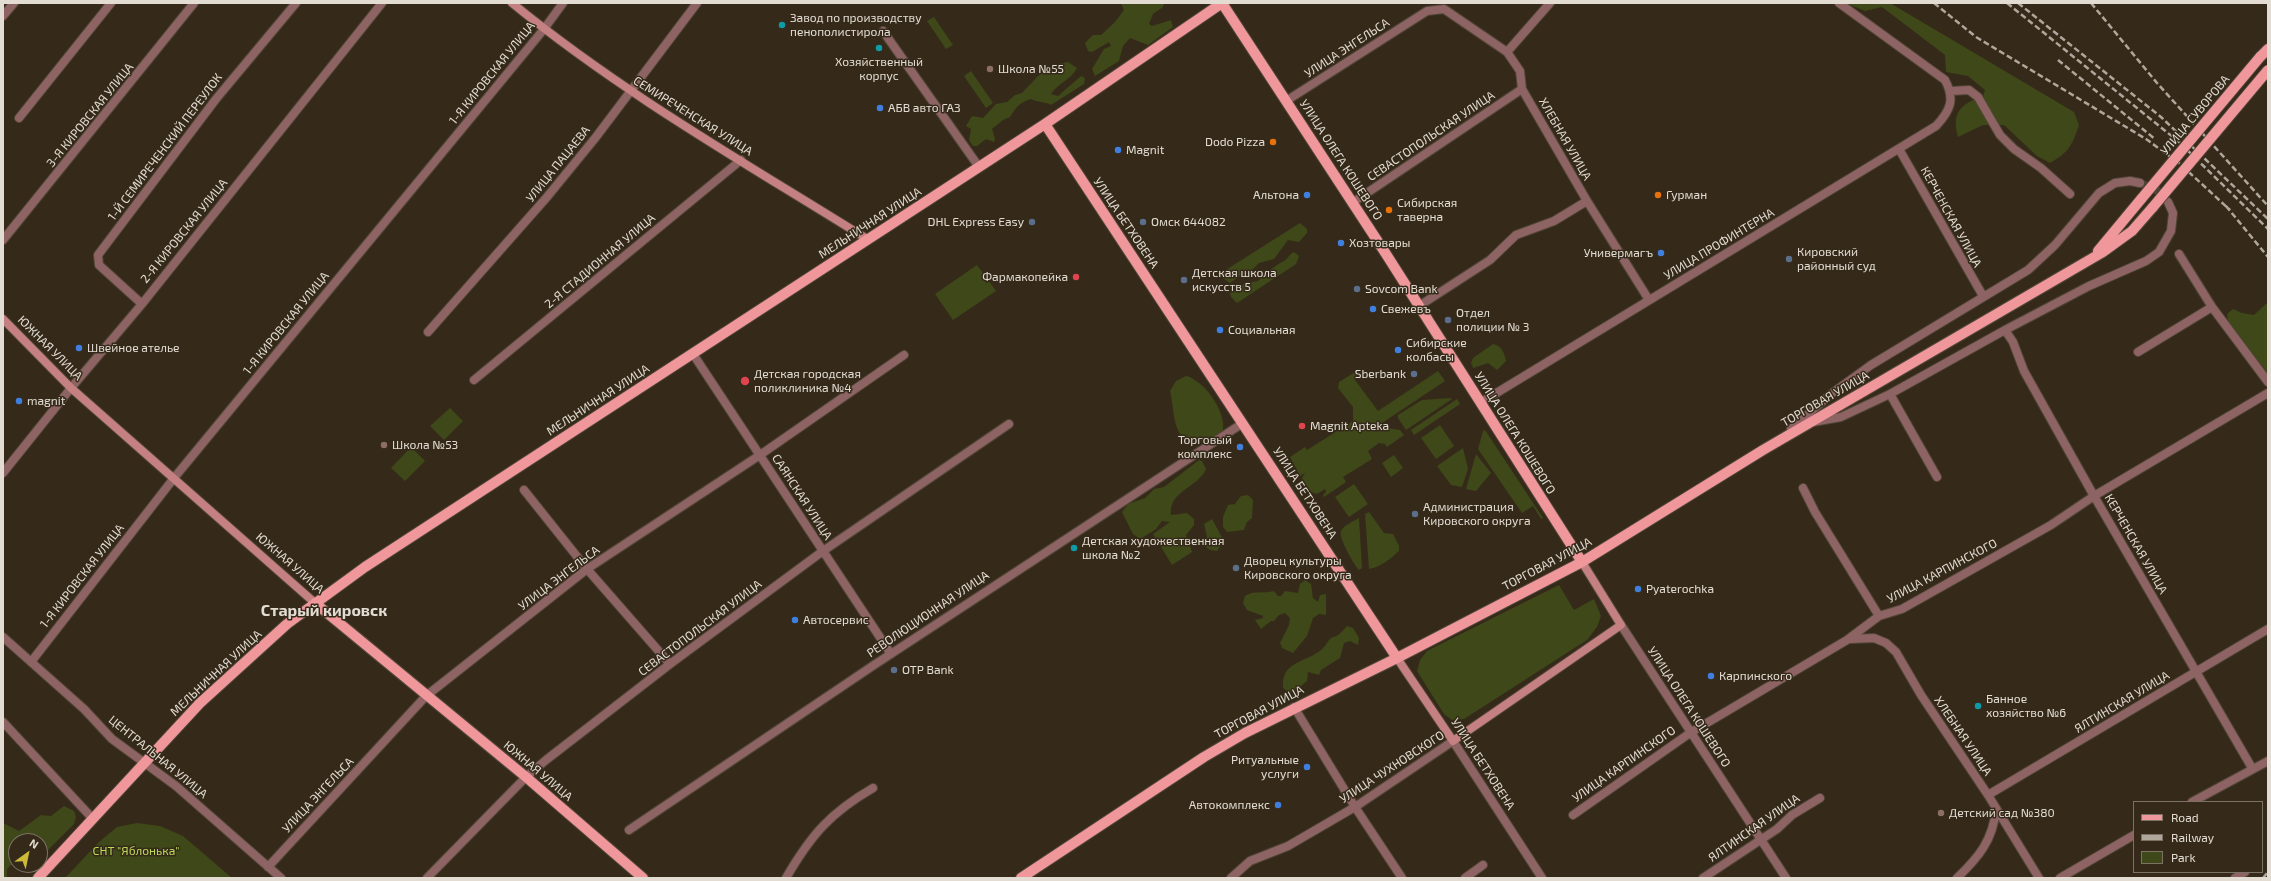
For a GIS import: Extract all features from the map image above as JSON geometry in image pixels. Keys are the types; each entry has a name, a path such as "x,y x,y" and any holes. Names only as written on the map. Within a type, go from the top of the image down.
{"main road":[{"name":"УЛИЦА ОЛЕГА КОШЕВОГО","path":"1222,3 1419,306 1582,562"},
{"name":"МЕЛЬНИЧНАЯ УЛИЦА","path":"38,878 200,703 287,624 315,603 365,567 1045,124 1222,3"},
{"name":"УЛИЦА СУВОРОВА","path":"2142,198 2268,49"},
{"name":"ТОРГОВАЯ УЛИЦА","path":"1021,878 1204,757 1245,732 1397,658 1582,562 1773,444 2118,242 2135,227 2153,207 2268,70"},
{"name":"УЛИЦА БЕТХОВЕНА","path":"1045,124 1397,658"},
{"name":"ТОРГОВАЯ УЛИЦА","path":"2081,264 2104,245 2142,198"},
{"name":"ЮЖНАЯ УЛИЦА","path":"315,603 526,777 643,878"}],"street":[{"path":"3,16 14,3"},
{"path":"19,118 112,3"},
{"name":"3-Я КИРОВСКАЯ УЛИЦА","path":"3,240 194,3"},
{"name":"1-Й СЕМИРЕЧЕНСКИЙ ПЕРЕУЛОК","path":"142,304 99,265 98,254 216,99 296,3"},
{"name":"2-Я КИРОВСКАЯ УЛИЦА","path":"3,473 71,388 142,304 382,3"},
{"name":"СЕМИРЕЧЕНСКАЯ УЛИЦА","path":"512,3 544,29 631,91 867,239"},
{"name":"1-Я КИРОВСКАЯ УЛИЦА","path":"31,662 174,478 544,29 562,3"},
{"name":"УЛИЦА ПАЦАЕВА","path":"428,332 547,197 631,91 697,3"},
{"path":"1508,52 1550,3"},
{"path":"1839,3 1937,72 1945,80 1951,91 1969,90 1978,97 1986,114 2010,144 2041,168 2070,194"},
{"name":"ХЛЕБНАЯ УЛИЦА","path":"1444,9 1508,52 1520,71 1522,89 1587,201 1649,300"},
{"name":"УЛИЦА ЭНГЕЛЬСА","path":"1286,101 1427,11 1444,9"},
{"path":"883,31 979,167"},
{"name":"СЕВАСТОПОЛЬСКАЯ УЛИЦА","path":"1352,202 1522,89"},
{"name":"УЛИЦА ПРОФИНТЕРНА","path":"1480,403 1936,126 1945,116 1950,105 1951,91"},
{"name":"КЕРЧЕНСКАЯ УЛИЦА","path":"1899,148 1983,296"},
{"name":"2-Я СТАДИОННАЯ УЛИЦА","path":"474,380 740,160"},
{"path":"1773,444 1807,417 1831,394 1855,376 1983,296 2028,270 2041,259 2099,193 2115,183 2130,181 2140,183"},
{"path":"1419,306 1490,260 1516,235 1554,221 1587,201"},
{"path":"1809,423 1841,417 1890,394 2005,330 2089,286 2146,261 2159,252 2171,232 2172,213 2168,202"},
{"path":"2179,254 2212,307 2268,382"},
{"path":"2138,352 2212,307"},
{"name":"ЮЖНАЯ УЛИЦА","path":"3,319 71,388 315,603"},
{"name":"КЕРЧЕНСКАЯ УЛИЦА","path":"2005,330 2013,342 2024,371 2094,496 2252,768"},
{"name":"САЯНСКАЯ УЛИЦА","path":"693,354 891,654"},
{"name":"УЛИЦА ЭНГЕЛЬСА","path":"268,867 426,696 588,569 760,455 904,355"},
{"name":"УЛИЦА КАРПИНСКОГО","path":"1573,815 1690,733 1847,640 1879,616 1902,609 2051,525 2094,496 2268,393"},
{"path":"1890,394 1937,477"},
{"name":"РЕВОЛЮЦИОННАЯ УЛИЦА","path":"629,830 891,654 1243,423"},
{"name":"СЕВАСТОПОЛЬСКАЯ УЛИЦА","path":"427,878 526,777 670,664 823,551 1009,424"},
{"path":"1803,488 1815,512 1879,616"},
{"path":"524,490 588,569 670,664"},
{"name":"УЛИЦА ОЛЕГА КОШЕВОГО","path":"1582,562 1621,626 1690,733 1786,878"},
{"name":"УЛИЦА ЧУХНОВСКОГО","path":"1231,878 1250,861 1288,846 1355,806 1621,626"},
{"name":"ЯЛТИНСКАЯ УЛИЦА","path":"1988,795 2268,629"},
{"name":"ЦЕНТРАЛЬНАЯ УЛИЦА","path":"3,637 84,709 112,739 176,786 281,878"},
{"name":"ХЛЕБНАЯ УЛИЦА","path":"1847,640 1861,637 1874,638 1886,643 1896,652 1922,695 1988,795 2039,878"},
{"name":"УЛИЦА БЕТХОВЕНА","path":"1397,658 1542,878"},
{"path":"1294,707 1355,806 1402,878"},
{"path":"3,722 93,819"},
{"path":"2194,801 2252,768 2268,761"},
{"path":"786,878 814,834 826,821 849,802 873,788"},
{"name":"ЯЛТИНСКАЯ УЛИЦА","path":"1703,878 1760,838 1777,829 1792,815 1820,798"},
{"path":"1957,878 1984,850 1993,830 1996,809"},
{"path":"2060,878 2133,837"},
{"path":"1465,878 1482,865"},
{"path":"2234,878 2243,873"}],"green space":[{"path":"1121,3 1164,3 1163,7 1153,14 1149,24 1152,26 1171,20 1173,27 1148,45 1130,38 1123,46 1119,61 1095,76 1092,69 1104,49 1111,46 1109,42 1092,52 1088,51 1085,43 1093,35 1101,35 1115,22 1124,10"},
{"path":"1846,3 1890,3 2074,112 2079,125 2069,148 2066,152 2050,163 2037,156 2004,125 1983,125 1958,137 1956,128 1957,115 1969,102 1983,96 1985,90 1968,76 1946,72 1945,55 1882,7 1865,11"},
{"path":"934,17 953,45 946,49 927,21"},
{"path":"1068,62 1077,68 1071,76 1051,94 1058,96 1081,76 1085,78 1084,84 1051,105 1031,99 1021,103 1010,117 1003,120 992,129 995,139 994,142 986,139 977,146 973,146 969,140 971,129 966,126 972,116 983,118 996,104 1007,102 1015,95 1022,93 1038,76 1053,65"},
{"path":"971,71 993,103 986,108 964,76"},
{"path":"1300,223 1307,229 1307,233 1299,242 1288,240 1274,259 1259,263 1248,274 1240,276 1230,283 1220,276 1221,273"},
{"path":"1294,252 1299,256 1296,264 1237,303 1231,297 1230,293 1236,288 1246,283 1258,281"},
{"path":"977,265 996,291 953,320 935,294"},
{"path":"2268,302 2268,375 2228,322 2227,314 2233,309 2242,313 2254,315"},
{"path":"1493,344 1499,346 1506,361 1497,370 1488,363 1473,368 1471,363 1473,358"},
{"path":"1360,369 1355,380 1378,411 1438,371 1445,381 1382,423 1387,428 1400,430 1404,435 1387,447 1385,444 1379,443 1368,451 1372,459 1343,477 1346,482 1324,497 1323,495 1326,492 1325,489 1317,494 1311,492 1302,478 1305,473 1300,476 1290,457 1305,447 1307,450 1353,421 1353,407 1338,388 1339,382"},
{"path":"1186,376 1201,384 1214,400 1222,419 1223,428 1221,436 1201,441 1199,444 1190,442 1183,438 1179,432 1174,416 1170,391 1176,381"},
{"path":"1452,399 1406,430 1398,418 1398,415 1422,400"},
{"path":"1457,399 1460,404 1414,435 1411,430"},
{"path":"450,408 463,421 444,440 430,426"},
{"path":"1440,425 1454,446 1436,459 1421,438"},
{"path":"1485,430 1543,518 1541,519 1533,506 1522,513 1478,449 1483,431"},
{"path":"411,447 425,461 405,481 391,468"},
{"path":"1463,448 1468,469 1462,487 1451,485 1437,466"},
{"path":"1476,454 1491,473 1476,491 1466,489"},
{"path":"1394,455 1403,468 1391,477 1382,463"},
{"path":"1199,460 1202,461 1206,469 1197,480 1174,500 1171,507 1171,515 1187,513 1194,519 1194,525 1186,535 1192,552 1172,565 1153,534 1170,522 1162,521 1156,529 1142,538 1139,538 1133,534 1122,512 1128,504 1145,498 1154,489 1164,487"},
{"path":"1354,484 1368,504 1349,517 1335,497"},
{"path":"1248,495 1253,500 1252,518 1247,522 1244,530 1227,532 1223,527 1223,517 1228,505 1235,504 1241,496"},
{"path":"1369,512 1384,533 1393,534 1399,546 1399,551 1381,565 1369,569 1365,514"},
{"path":"1359,518 1362,568 1359,570 1347,551 1342,539 1341,531 1349,523"},
{"path":"1212,519 1224,541 1217,551 1210,550 1206,547 1207,537 1204,524"},
{"path":"1305,580 1311,584 1313,598 1318,602 1320,595 1326,594 1326,615 1319,614 1313,618 1307,636 1293,653 1282,648 1280,643 1289,625 1290,618 1285,613 1279,615 1274,621 1271,621 1261,629 1255,620 1263,618 1263,616 1247,610 1243,603 1245,596 1252,593 1274,591 1278,596 1281,596 1285,591 1298,593 1300,584"},
{"path":"1559,585 1574,610 1594,599 1601,616 1597,627 1587,640 1464,719 1452,720 1444,714 1417,671 1420,660 1427,651"},
{"path":"1347,626 1353,628 1359,638 1358,645 1350,641 1344,643 1340,658 1321,670 1319,675 1308,672 1307,681 1294,692 1288,692 1283,688 1283,679 1286,672 1291,667 1296,663 1316,654 1330,639 1339,634"},
{"path":"64,806 74,811 76,817 74,824 48,850 48,833 8,833 7,878 3,878 3,823 19,831 41,815 51,816"},
{"name":"СНТ \"Яблонька\"","path":"137,823 160,826 183,836 232,878 65,878 99,842 117,827"}],"tunnel":[{"path":"2140,183 2158,191 2166,200"}],"railway":[{"path":"1934,3 1976,37 2146,139 2179,163 2230,210"},
{"path":"2007,3 2179,142 2268,229"},
{"path":"2018,3 2161,117 2268,219"},
{"path":"2091,3 2157,83 2268,206"},
{"path":"2058,60 2155,139"},
{"path":"2226,206 2268,257"},
{"path":"2263,878 2268,872"}],"place":[{"name":"Завод по производству пенополистирола","path":"782,25"},
{"name":"Хозяйственный корпус","path":"879,48"},
{"name":"Школа №55","path":"990,69"},
{"name":"АБВ авто ГАЗ","path":"880,108"},
{"name":"Dodo Pizza","path":"1273,142"},
{"name":"Magnit","path":"1118,150"},
{"name":"Альтона","path":"1307,195"},
{"name":"Гурман","path":"1658,195"},
{"name":"Сибирская таверна","path":"1389,210"},
{"name":"DHL Express Easy","path":"1032,222"},
{"name":"Омск 644082","path":"1143,222"},
{"name":"Хозтовары","path":"1341,243"},
{"name":"Универмагъ","path":"1661,253"},
{"name":"Кировский районный суд","path":"1789,259"},
{"name":"Фармакопейка","path":"1076,277"},
{"name":"Детская школа искусств 5","path":"1184,280"},
{"name":"Sovcom Bank","path":"1357,289"},
{"name":"Свежевъ","path":"1373,309"},
{"name":"Отдел полиции № 3","path":"1448,320"},
{"name":"Социальная","path":"1220,330"},
{"name":"Швейное ателье","path":"79,348"},
{"name":"Сибирские колбасы","path":"1398,350"},
{"name":"Sberbank","path":"1414,374"},
{"name":"Детская городская поликлиника №4","path":"745,381"},
{"name":"magnit","path":"19,401"},
{"name":"Magnit Apteka","path":"1302,426"},
{"name":"Школа №53","path":"384,445"},
{"name":"Торговый комплекс","path":"1240,447"},
{"name":"Администрация Кировского округа","path":"1415,514"},
{"name":"Детская художественная школа №2","path":"1074,548"},
{"name":"Дворец культуры Кировского округа","path":"1236,568"},
{"name":"Pyaterochka","path":"1638,589"},
{"name":"Автосервис","path":"795,620"},
{"name":"OTP Bank","path":"894,670"},
{"name":"Карпинского","path":"1711,676"},
{"name":"Банное хозяйство №6","path":"1978,706"},
{"name":"Ритуальные услуги","path":"1307,767"},
{"name":"Автокомплекс","path":"1278,805"},
{"name":"Детский сад №380","path":"1941,813"}],"district":[{"name":"Старый кировск","path":"324,611"}]}
